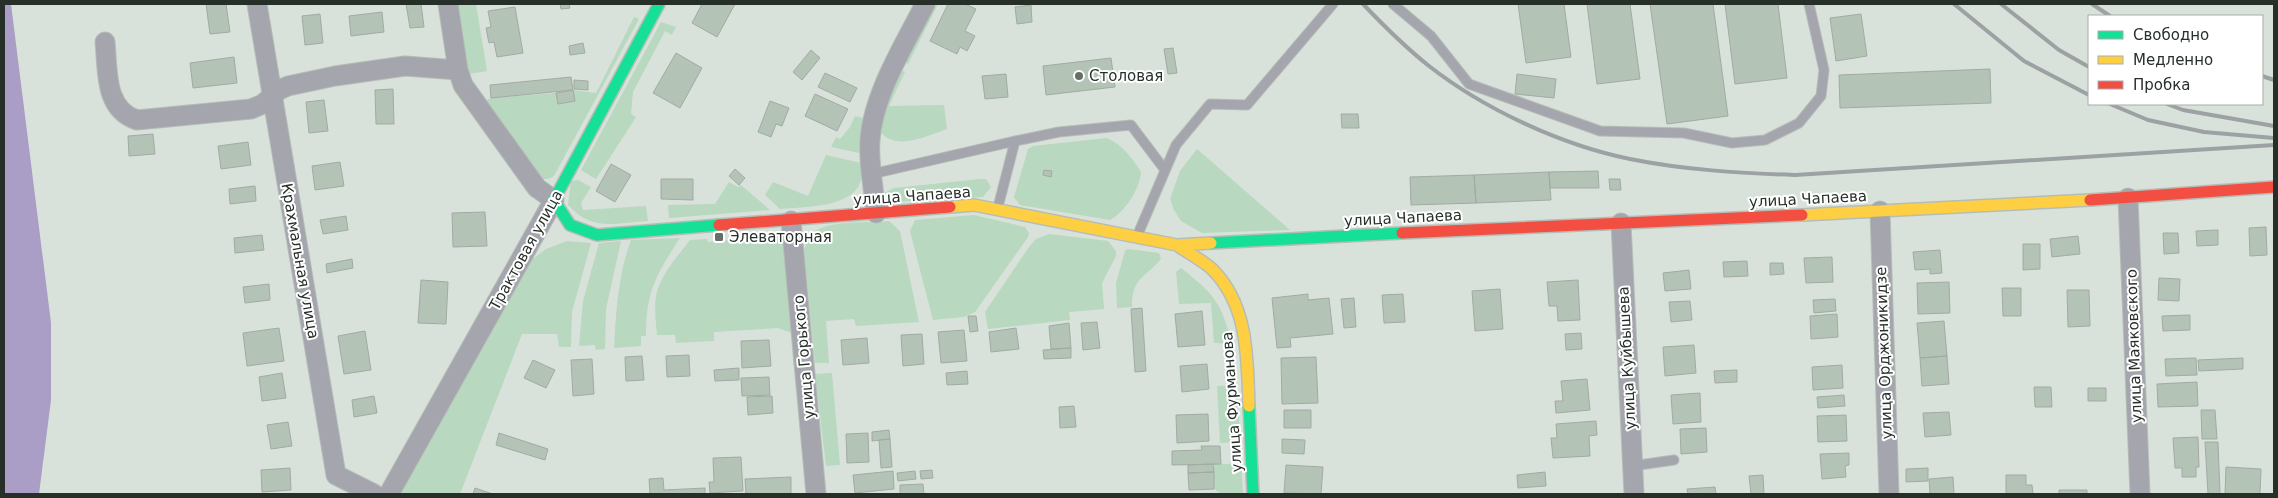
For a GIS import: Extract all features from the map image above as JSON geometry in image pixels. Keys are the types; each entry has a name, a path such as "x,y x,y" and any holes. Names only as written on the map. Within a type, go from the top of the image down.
{"street":[{"name":"Крахмальная улица","path":"257,4 336,475 362,492"},
{"path":"448,4 458,70 464,84 493,129 537,188 554,200"},
{"name":"Трактовая улица","path":"389,494 554,200 659,4"},
{"path":"876,213 870,139 877,106 895,62 925,4"},
{"path":"105,42 112,98 127,116 137,120 251,109 272,98 279,90 288,86 335,76 405,66 458,70"},
{"name":"улица Чапаева","path":"554,200 570,225 597,235 974,205 997,208 1177,245 2128,198 2274,186"},
{"name":"улица Маяковского","path":"2128,198 2140,494"},
{"name":"улица Орджоникидзе","path":"1880,211 1889,494"},
{"name":"улица Горького","path":"791,220 816,494"},
{"name":"улица Куйбышева","path":"1621,223 1634,494"},
{"name":"улица Фурманова","path":"1177,245 1212,269 1238,304 1246,338 1253,494"}],"lane":[{"path":"1136,237 1176,145 1210,104 1247,105 1333,4"},
{"path":"1393,4 1431,36 1469,84 1600,132 1684,132 1732,142 1765,140 1799,123 1821,96 1824,70 1809,4"},
{"path":"872,174 1059,132 1131,125 1165,170"},
{"path":"997,208 1015,141"},
{"path":"1632,466 1674,460"}],"green space":[{"path":"455,4 476,4 487,71 469,74 460,43"},
{"path":"932,4 938,4 908,64 903,61"},
{"path":"634,17 639,19 554,176 548,179 540,179 483,101 491,98 556,93 558,103 574,101 573,90 596,93"},
{"path":"661,22 676,27 672,35 665,31 633,92 631,114 636,117 596,179 581,170"},
{"path":"899,69 905,72 889,106 944,105 947,129 911,141 902,141 893,140 885,136 878,129"},
{"path":"855,116 863,118 859,153 831,147 836,137 840,139 850,127"},
{"path":"1107,138 1131,157 1141,172 1135,193 1121,212 1110,220 1020,205 1014,197 1028,149 1033,146"},
{"path":"1197,149 1290,230 1202,233 1181,221 1170,199 1180,171"},
{"path":"826,155 861,163 861,179 857,189 849,196 827,204 780,209 765,195 773,182 808,196"},
{"path":"986,179 991,187 983,197 894,202 884,193 894,188"},
{"path":"578,180 591,187 581,203 583,210 646,206 648,221 605,224 586,219 577,214 568,205 571,181"},
{"path":"729,182 738,187 741,185 770,210 669,218 668,205 715,204"},
{"path":"974,215 1025,227 1029,233 1028,237 975,312 964,317 933,320 910,231 915,220"},
{"path":"889,221 900,231 919,322 856,326 854,319 826,321 829,363 815,363 804,249 808,240 814,232 829,226"},
{"path":"775,233 784,241 798,364 793,365 792,333 778,328 714,332 714,341 676,343 675,335 657,335 655,306 658,288 670,266 690,240 707,239 708,242 732,240 732,235"},
{"path":"1049,234 1108,241 1116,251 1116,256 1102,283 1104,309 1069,312 1070,320 988,329 985,312 1029,247 1036,239"},
{"path":"680,238 659,273 650,295 646,320 646,336 641,336 641,346 614,348 620,280 631,240"},
{"path":"567,241 591,243 572,312 571,347 559,347 557,334 522,334 460,494 400,494 527,263 546,249"},
{"path":"621,241 606,309 605,349 596,350 595,345 579,346 583,301 599,243"},
{"path":"1128,249 1159,253 1161,259 1140,279 1134,290 1132,307 1117,308 1116,283 1125,251"},
{"path":"1181,268 1202,285 1215,300 1224,318 1232,344 1214,343 1211,303 1179,304 1176,272"},
{"path":"832,373 840,465 826,466 815,374"},
{"path":"1236,385 1241,442 1220,443 1217,386"},
{"path":"1213,464 1241,464 1243,494 1221,494 1214,489"}],"shaded area":[{"path":"4,4 11,4 51,323 51,400 39,494 4,494"}],"building":[{"path":"206,4 226,4 230,32 210,34"},
{"path":"406,4 421,4 424,27 410,28"},
{"path":"560,4 569,4 570,8 561,9"},
{"path":"702,4 735,4 717,37 692,23"},
{"path":"948,4 965,4 976,9 965,31 975,36 967,51 960,47 957,54 930,41"},
{"path":"1518,4 1564,4 1571,57 1526,63"},
{"path":"1587,4 1630,4 1640,79 1597,84"},
{"path":"1650,4 1713,4 1728,116 1667,124"},
{"path":"1725,4 1778,4 1787,78 1735,84"},
{"path":"1031,5 1032,22 1017,24 1015,7"},
{"path":"515,7 523,53 497,57 494,42 489,43 486,28 491,27 488,11"},
{"path":"382,12 384,32 351,36 349,16"},
{"path":"320,14 323,43 305,45 302,16"},
{"path":"1861,14 1867,56 1836,61 1830,18"},
{"path":"583,43 585,53 570,55 569,46"},
{"path":"1173,48 1177,73 1168,74 1164,49"},
{"path":"811,50 820,58 802,80 793,72"},
{"path":"676,53 702,68 680,108 653,93"},
{"path":"234,57 237,83 193,88 190,63"},
{"name":"Столовая","path":"1111,58 1115,87 1046,95 1043,66"},
{"path":"1990,69 1991,103 1840,108 1839,75"},
{"path":"825,73 857,88 850,102 818,87"},
{"path":"1006,74 1008,97 985,99 982,76"},
{"path":"1517,74 1556,79 1554,98 1515,94"},
{"path":"571,77 573,90 491,98 490,85"},
{"path":"574,80 588,81 588,90 574,89"},
{"path":"393,89 394,124 376,124 375,90"},
{"path":"573,90 575,101 558,104 556,93"},
{"path":"815,94 848,109 837,131 805,116"},
{"path":"324,100 328,131 309,133 306,102"},
{"path":"770,101 789,108 782,126 776,124 771,137 758,132"},
{"path":"1341,114 1358,114 1359,128 1342,128"},
{"path":"153,134 155,154 129,156 128,136"},
{"path":"248,142 251,165 221,169 218,146"},
{"path":"340,162 344,186 315,190 312,166"},
{"path":"611,164 631,175 615,202 596,191"},
{"path":"735,169 745,178 739,185 729,176"},
{"path":"1044,170 1052,171 1051,177 1043,175"},
{"path":"1598,171 1599,188 1550,188 1549,172"},
{"path":"1549,172 1551,200 1476,203 1474,175"},
{"path":"1474,175 1476,203 1411,205 1410,177"},
{"path":"661,179 693,179 693,200 661,199"},
{"path":"1609,179 1620,179 1621,190 1610,190"},
{"path":"255,186 256,201 230,204 229,189"},
{"path":"485,212 487,246 453,247 452,213"},
{"path":"346,216 348,230 323,234 320,220"},
{"path":"2266,227 2267,255 2250,256 2249,228"},
{"path":"2218,230 2218,245 2197,246 2196,231"},
{"path":"2163,233 2178,233 2179,253 2164,254"},
{"path":"262,235 264,250 235,253 234,238"},
{"path":"2078,236 2080,254 2052,257 2050,239"},
{"path":"2023,244 2040,244 2040,269 2023,270"},
{"path":"1940,250 1942,273 1930,274 1930,269 1915,270 1913,252"},
{"path":"1832,257 1833,282 1806,283 1804,258"},
{"path":"352,259 353,268 327,273 326,264"},
{"path":"1747,261 1748,276 1724,277 1723,262"},
{"path":"1770,263 1783,263 1784,274 1770,275"},
{"path":"1689,270 1691,289 1665,291 1663,273"},
{"path":"2159,278 2180,279 2179,301 2158,300"},
{"path":"421,280 448,282 446,324 418,323"},
{"path":"1578,280 1580,320 1558,321 1557,306 1549,306 1547,282"},
{"path":"1949,282 1950,313 1918,314 1917,283"},
{"path":"269,284 270,300 245,303 243,287"},
{"path":"2002,288 2021,288 2021,316 2003,316"},
{"path":"1500,289 1503,329 1475,331 1472,291"},
{"path":"2067,290 2089,290 2090,326 2068,327"},
{"path":"1308,294 1308,300 1329,298 1333,334 1290,338 1291,347 1277,348 1272,298"},
{"path":"1403,294 1405,322 1384,323 1382,295"},
{"path":"1354,298 1356,327 1344,328 1341,299"},
{"path":"1835,299 1836,311 1814,313 1813,300"},
{"path":"1690,301 1692,320 1671,322 1669,302"},
{"path":"1142,308 1146,371 1135,372 1131,309"},
{"path":"1202,311 1205,345 1178,347 1175,314"},
{"path":"1837,314 1838,337 1811,339 1810,316"},
{"path":"2190,315 2190,330 2163,331 2162,316"},
{"path":"968,316 976,316 978,331 970,332"},
{"path":"1944,321 1947,356 1920,358 1917,323"},
{"path":"1097,322 1100,348 1083,350 1081,323"},
{"path":"1069,323 1071,348 1051,349 1049,326"},
{"path":"279,328 284,361 247,366 243,333"},
{"path":"1016,328 1019,349 991,352 989,332"},
{"path":"964,330 967,361 941,363 938,332"},
{"path":"365,331 371,370 344,374 338,336"},
{"path":"1581,333 1582,349 1566,350 1565,334"},
{"path":"922,334 924,364 903,366 901,335"},
{"path":"867,338 869,363 843,365 841,340"},
{"path":"769,340 771,366 742,368 741,341"},
{"path":"1694,345 1696,373 1665,376 1663,347"},
{"path":"1071,348 1071,358 1044,359 1043,350"},
{"path":"689,355 690,376 667,377 666,356"},
{"path":"642,356 644,380 626,381 625,357"},
{"path":"1947,356 1949,384 1922,386 1920,358"},
{"path":"1316,357 1318,403 1282,404 1281,358"},
{"path":"2196,358 2197,375 2166,376 2165,359"},
{"path":"2243,358 2243,369 2199,371 2198,360"},
{"path":"592,359 594,394 573,396 571,360"},
{"path":"533,360 555,370 546,388 524,378"},
{"path":"1207,364 1209,389 1182,392 1180,366"},
{"path":"1842,365 1843,388 1813,390 1812,367"},
{"path":"739,368 739,380 715,381 714,370"},
{"path":"1737,370 1737,382 1715,383 1714,371"},
{"path":"967,371 968,384 947,385 946,373"},
{"path":"282,373 286,398 262,401 259,377"},
{"path":"769,377 770,395 742,396 741,378"},
{"path":"1587,379 1590,410 1556,413 1555,401 1563,401 1561,381"},
{"path":"2197,382 2198,406 2158,407 2157,384"},
{"path":"2034,387 2051,387 2052,407 2035,407"},
{"path":"2088,388 2106,388 2106,401 2088,401"},
{"path":"1700,393 1701,422 1673,424 1671,395"},
{"path":"1844,395 1845,406 1818,408 1817,397"},
{"path":"374,396 377,413 354,417 352,400"},
{"path":"772,396 773,413 748,415 747,397"},
{"path":"1074,406 1076,427 1060,428 1059,407"},
{"path":"1284,410 1311,410 1311,428 1284,428"},
{"path":"2201,410 2215,410 2217,439 2202,439"},
{"path":"1949,412 1951,435 1925,437 1923,413"},
{"path":"1208,414 1209,441 1177,443 1176,415"},
{"path":"1846,415 1847,441 1818,442 1817,416"},
{"path":"1596,421 1597,435 1589,436 1590,456 1553,458 1551,438 1557,438 1556,424"},
{"path":"288,422 292,446 271,449 267,425"},
{"path":"1706,428 1707,452 1681,454 1680,429"},
{"path":"889,430 890,439 872,441 872,432"},
{"path":"499,433 548,449 545,460 496,445"},
{"path":"868,433 869,462 847,463 846,434"},
{"path":"2198,437 2199,467 2196,467 2196,477 2182,477 2182,468 2175,468 2173,438"},
{"path":"890,439 892,467 881,468 879,440"},
{"path":"1282,439 1305,440 1304,454 1282,453"},
{"path":"2205,442 2218,442 2220,494 2208,494"},
{"path":"1201,446 1220,446 1221,464 1172,465 1172,451 1202,450"},
{"path":"1849,453 1849,465 1845,466 1846,477 1822,479 1820,454"},
{"path":"741,457 743,491 710,493 709,482 714,482 713,458"},
{"path":"1213,464 1214,472 1188,473 1188,465"},
{"path":"1286,465 1323,467 1321,494 1284,493"},
{"path":"2226,467 2261,469 2260,494 2225,494"},
{"path":"290,468 291,490 262,492 261,470"},
{"path":"1928,468 1928,481 1906,482 1906,469"},
{"path":"932,470 933,478 921,479 920,471"},
{"path":"893,471 894,489 855,493 853,475"},
{"path":"915,471 916,479 898,481 897,473"},
{"path":"1214,472 1214,489 1189,490 1188,473"},
{"path":"1545,472 1546,486 1518,488 1517,475"},
{"path":"1763,475 1764,494 1751,494 1749,476"},
{"path":"2006,475 2026,475 2026,485 2032,485 2033,494 2006,494"},
{"path":"791,477 791,494 746,494 745,479"},
{"path":"1953,477 1954,494 1930,494 1929,479"},
{"path":"663,478 664,490 705,488 705,494 650,494 649,479"},
{"path":"923,484 924,494 900,494 900,485"},
{"path":"1715,487 1716,494 1688,494 1687,489"},
{"path":"475,488 493,494 473,494"},
{"path":"2059,490 2087,490 2087,494 2059,494"}],"railway":[{"path":"1363,4 1429,66 1474,97 1499,111 1577,145 1650,163 1712,170 1795,175 2274,145"},
{"path":"1954,4 2024,61 2088,94"},
{"path":"2001,4 2059,50 2088,66"},
{"path":"2092,4 2108,15"},
{"path":"2263,76 2274,80"},
{"path":"2112,105 2148,120 2204,132 2274,138"},
{"path":"2170,105 2183,110 2274,126"}],"traffic: fast":[{"path":"659,4 554,200 570,225 597,235 719,225"},
{"path":"1211,243 1402,233"},
{"path":"1249,406 1253,494"}],"traffic: slow":[{"path":"1802,215 2090,200"},
{"path":"950,207 974,205 1177,245 1211,243"},
{"path":"1177,245 1212,269 1233,299 1244,333 1249,406"}],"traffic: jam":[{"path":"2090,200 2274,187"},
{"path":"719,225 950,207"},
{"path":"1402,233 1802,215"}],"place":[{"name":"Столовая","path":"1079,76"},
{"name":"Элеваторная","path":"719,237"}]}
